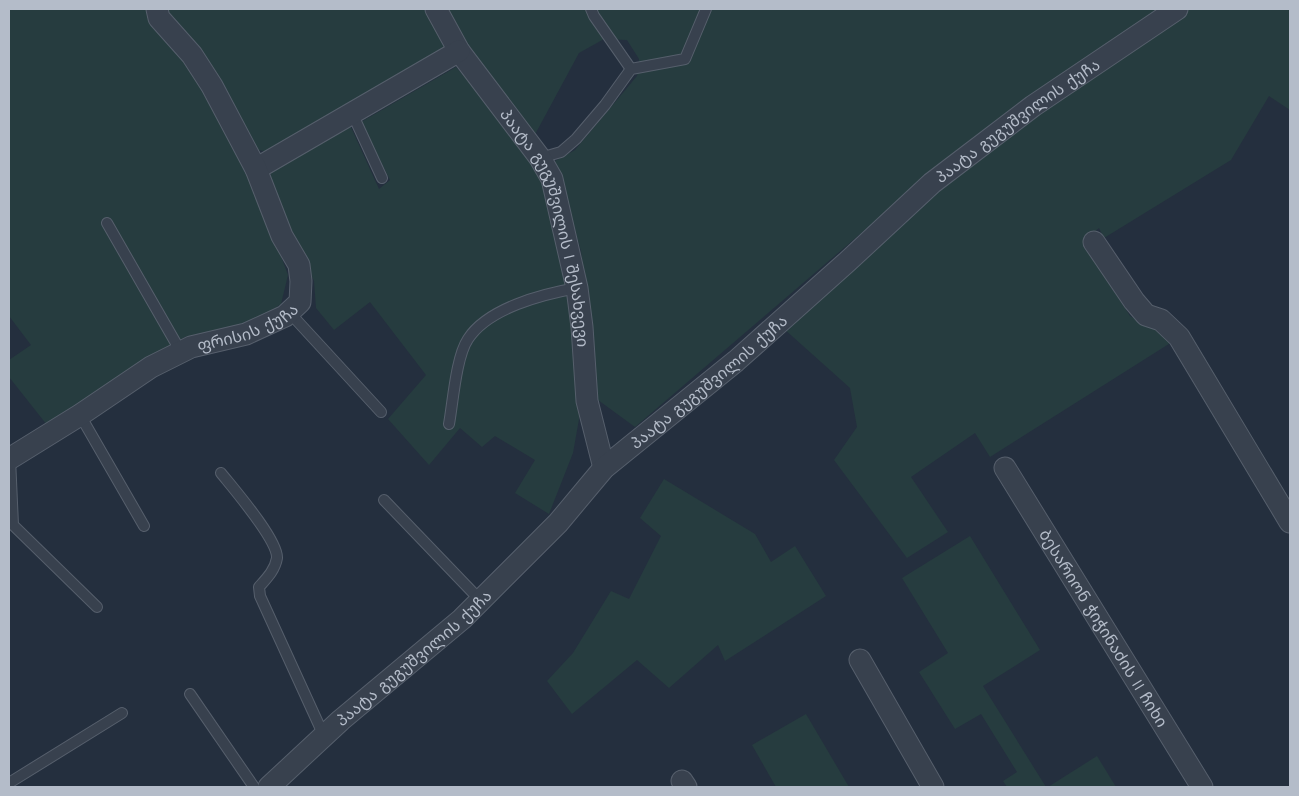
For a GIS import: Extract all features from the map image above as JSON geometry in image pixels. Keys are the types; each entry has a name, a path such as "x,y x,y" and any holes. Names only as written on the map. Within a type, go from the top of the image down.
{"street":[{"name":"ფრისის ქუჩა","path":"9,458 80,415 151,367 191,347 246,334 285,316 300,302 301,281 299,265 282,236 256,169 212,86 192,54 159,18 157,9"},
{"name":"პაატა გუგუშვილის I შესახვევი","path":"436,9 459,51 540,158 552,178 577,288 582,327 587,401 604,468"},
{"name":"პაატა გუგუშვილის ქუჩა","path":"269,787 341,720 462,620 558,523 604,468 736,361 848,262 932,184 1033,106 1177,9"},
{"path":"256,169 459,51"},
{"path":"1094,242 1134,301 1146,315 1161,320 1180,337 1290,522"},
{"name":"ბესარიონ ჭიჭინაძის II ჩიხი","path":"1006,468 1202,787"},
{"path":"860,660 933,787"}],"lane":[{"path":"590,9 631,69"},
{"path":"540,158 561,152 576,139 631,69 684,59 706,9"},
{"path":"352,113 382,178"},
{"path":"107,223 181,352"},
{"path":"449,424 460,359 468,339 487,319 513,306 551,292 577,288"},
{"path":"289,312 381,412"},
{"path":"80,415 144,526"},
{"path":"9,458 13,525 97,607"},
{"path":"221,473 270,537 276,550 277,557 274,570 259,588 260,596 324,736"},
{"path":"384,500 481,601"},
{"path":"190,694 254,787"},
{"path":"9,783 122,713"}],"green space":[{"path":"9,9 148,9 152,26 182,58 205,90 251,176 288,275 281,304 260,318 185,337 123,374 47,425 9,377 9,360 31,345 9,316"},
{"path":"164,9 427,9 446,42 444,51 268,152 254,149"},
{"path":"448,9 1164,9 1053,80 936,169 635,427 598,400 581,251 555,161 575,150 637,76 639,59 627,40 604,39 579,53 532,140 464,46"},
{"path":"1186,9 1290,9 1290,110 1269,96 1231,160 1104,238 1099,228 1083,241 1130,316 1158,331 1172,342 990,457 975,433 911,477 948,532 907,558 834,460 857,427 850,388 783,328 927,197 1054,98"},
{"path":"456,67 529,151 546,179 571,290 581,408 573,453 549,514 515,493 535,460 495,436 482,447 460,428 429,465 388,419 426,375 370,302 334,330 316,308 314,281 269,184 272,168 350,125 379,189 390,180 361,122"},
{"path":"664,479 755,534 771,562 795,546 826,596 725,661 718,645 669,688 637,660 572,714 547,681 573,653 611,591 629,599 661,536 640,518"},
{"path":"970,536 1040,650 983,686 1046,787 1007,787 1003,781 1017,772 981,714 955,729 919,672 948,653 902,578"},
{"path":"806,714 849,787 776,787 752,745"},
{"path":"1097,756 1116,787 1048,787"}]}
